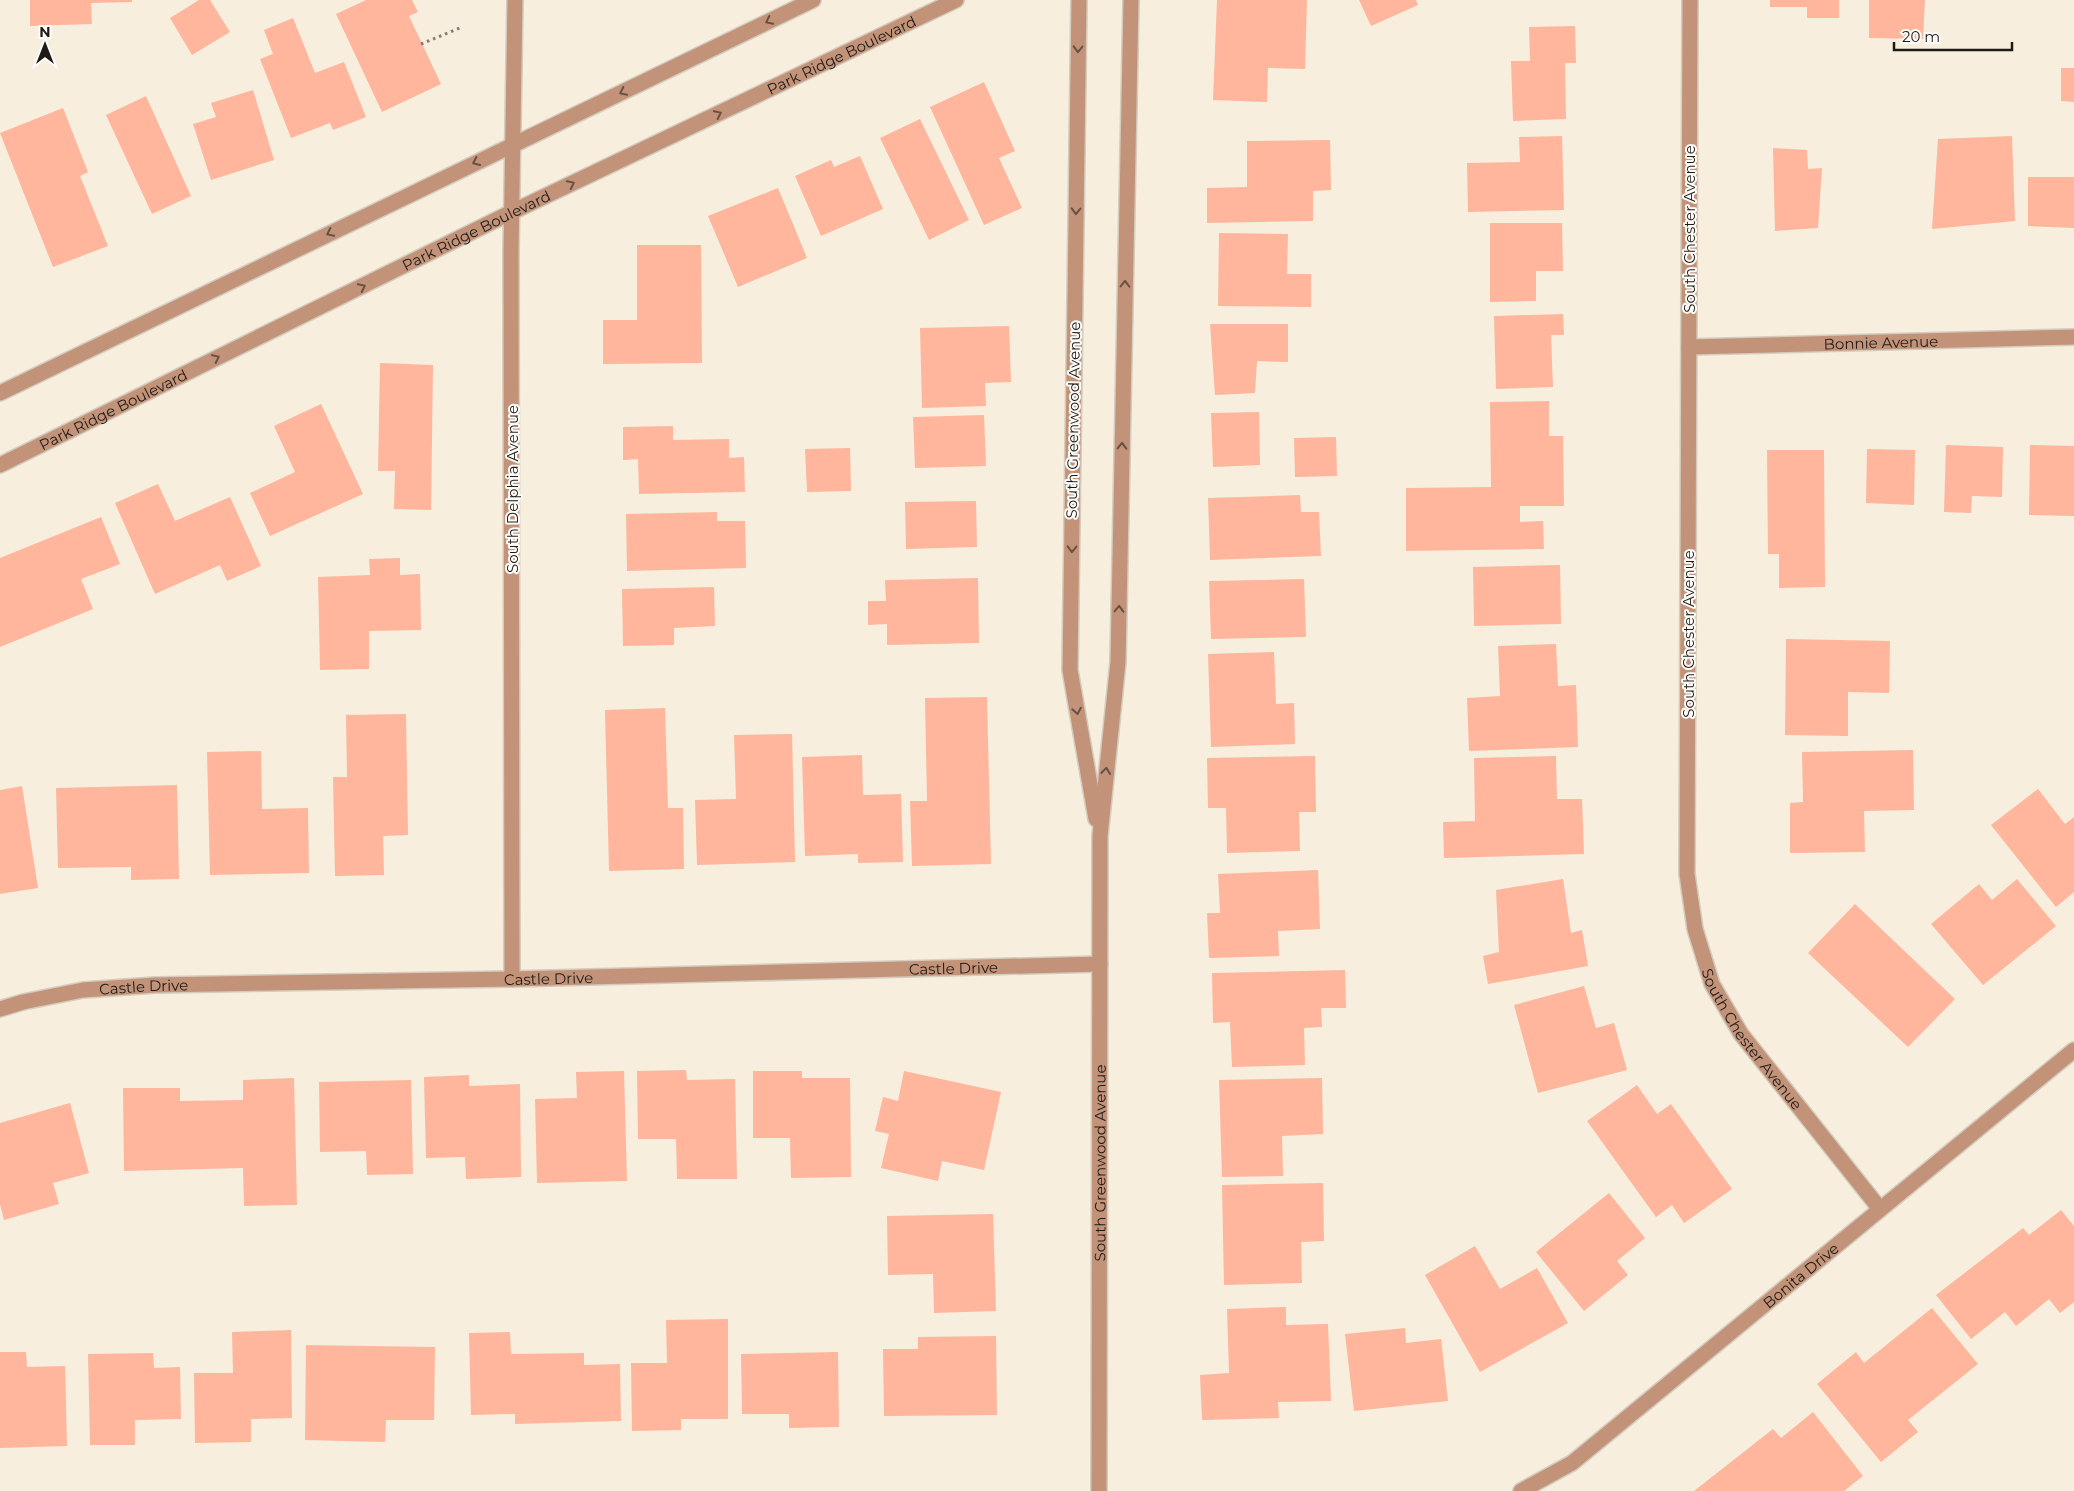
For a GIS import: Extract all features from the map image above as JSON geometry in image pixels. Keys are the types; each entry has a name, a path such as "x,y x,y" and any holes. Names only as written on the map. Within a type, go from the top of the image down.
{"street":[{"name":"South Delphia Avenue","path":"512,979 512,212 515,0"},
{"path":"0,393 813,0"},
{"name":"Park Ridge Boulevard","path":"0,465 512,212 956,0"},
{"name":"South Greenwood Avenue","path":"1078,0 1070,670 1100,836"},
{"name":"South Greenwood Avenue","path":"1099,1491 1100,836 1118,662 1130,0"},
{"name":"South Chester Avenue","path":"1690,0 1687,874 1695,929 1712,984 1741,1034 1880,1209"},
{"name":"Bonnie Avenue","path":"1688,347 2074,337"},
{"name":"Castle Drive","path":"0,1009 23,1002 83,990 155,985 512,979 1100,964"},
{"name":"Bonita Drive","path":"1521,1491 1572,1463 2074,1050"}],"path":[{"path":"422,44 462,27"}],"building":[{"path":"30,0 132,0 132,2 91,3 92,24 30,26"},
{"path":"199,0 210,0 230,32 192,55 170,18"},
{"path":"366,0 412,0 418,12 409,16 441,84 382,112 336,14"},
{"path":"1217,0 1307,0 1305,69 1268,68 1267,102 1213,100"},
{"path":"1359,0 1416,0 1418,5 1371,26"},
{"path":"1770,0 1839,0 1839,18 1807,18 1807,7 1770,7"},
{"path":"1869,0 1925,0 1923,39 1869,38"},
{"path":"293,18 315,73 344,62 366,117 333,130 330,123 291,138 260,59 273,54 264,30"},
{"path":"1575,26 1576,63 1565,63 1566,119 1513,121 1511,61 1530,61 1529,27"},
{"path":"2061,68 2074,68 2074,102 2061,101"},
{"path":"984,82 1015,151 999,158 1022,208 984,225 930,107"},
{"path":"253,90 274,160 211,180 193,124 216,117 211,103"},
{"path":"146,96 191,196 152,214 106,115"},
{"path":"63,108 88,172 80,176 108,246 53,267 0,133"},
{"path":"920,119 969,220 929,240 880,138"},
{"path":"1562,136 1564,210 1468,212 1467,163 1520,162 1519,137"},
{"path":"2012,136 2015,221 1932,229 1938,139"},
{"path":"1330,140 1331,190 1313,191 1313,221 1207,223 1207,188 1247,187 1247,141"},
{"path":"1773,148 1807,150 1808,169 1822,168 1818,228 1775,231"},
{"path":"860,156 883,209 821,236 795,176 831,160 834,167"},
{"path":"2028,177 2074,177 2074,228 2028,226"},
{"path":"778,188 807,258 738,287 708,216"},
{"path":"1490,223 1562,223 1563,271 1536,271 1536,301 1490,302"},
{"path":"1219,233 1288,234 1287,274 1311,274 1311,307 1218,306"},
{"path":"637,245 701,245 702,363 603,364 603,320 637,320"},
{"path":"1563,314 1564,335 1551,335 1553,387 1496,389 1494,316"},
{"path":"1210,324 1288,324 1288,362 1257,361 1255,393 1215,395"},
{"path":"1009,326 1011,382 985,383 986,406 922,408 920,328"},
{"path":"380,363 433,365 431,510 394,509 395,471 378,471"},
{"path":"1549,401 1549,436 1563,436 1564,506 1520,506 1520,522 1543,521 1544,549 1406,551 1406,488 1491,487 1490,402"},
{"path":"321,404 363,494 270,536 250,493 295,472 274,426"},
{"path":"1259,412 1260,465 1213,467 1211,413"},
{"path":"984,415 986,466 915,468 913,417"},
{"path":"673,426 673,440 729,439 729,458 744,457 745,492 639,494 638,459 623,460 623,427"},
{"path":"1336,437 1337,476 1295,477 1294,438"},
{"path":"1946,445 2003,447 2002,497 1972,496 1971,513 1944,512"},
{"path":"2030,445 2074,446 2074,516 2029,515"},
{"path":"850,448 851,491 807,492 805,449"},
{"path":"1867,449 1915,450 1914,505 1866,503"},
{"path":"1767,450 1824,450 1825,587 1779,588 1779,554 1768,554"},
{"path":"158,484 175,521 230,497 261,566 227,581 220,565 155,594 115,503"},
{"path":"1300,495 1301,512 1319,512 1321,556 1210,560 1208,498"},
{"path":"976,501 977,547 906,549 905,502"},
{"path":"717,512 717,521 745,521 746,568 627,571 626,514"},
{"path":"101,517 120,564 81,579 93,609 0,647 0,558"},
{"path":"400,558 400,575 420,574 421,630 369,631 369,669 320,670 318,577 370,575 369,559"},
{"path":"1560,565 1561,624 1474,626 1473,567"},
{"path":"978,578 979,643 887,645 887,624 868,625 868,601 886,601 885,580"},
{"path":"1304,579 1306,637 1211,639 1209,581"},
{"path":"714,587 715,626 674,628 674,645 623,646 622,589"},
{"path":"1786,639 1890,641 1889,693 1848,692 1848,736 1785,735"},
{"path":"1556,644 1558,686 1576,685 1578,747 1469,751 1467,698 1500,696 1498,646"},
{"path":"1274,652 1276,704 1294,703 1295,744 1211,747 1208,654"},
{"path":"987,697 991,864 912,866 910,801 927,801 925,698"},
{"path":"665,708 668,808 683,808 684,869 609,871 605,710"},
{"path":"406,714 408,835 383,836 384,875 335,876 333,777 347,777 346,715"},
{"path":"792,734 795,862 697,865 695,800 736,799 734,735"},
{"path":"1913,750 1914,810 1864,811 1865,852 1790,853 1790,803 1803,802 1802,752"},
{"path":"261,751 262,809 308,808 309,873 210,875 207,752"},
{"path":"862,755 863,795 901,794 903,862 858,863 858,854 805,856 802,757"},
{"path":"1315,756 1316,812 1299,812 1300,851 1227,853 1226,808 1208,808 1207,758"},
{"path":"1556,756 1557,799 1582,799 1584,854 1444,858 1443,822 1475,821 1474,758"},
{"path":"177,785 179,879 131,880 131,867 58,868 56,788"},
{"path":"22,786 38,888 0,894 0,790"},
{"path":"2038,789 2065,824 2074,817 2074,892 2056,907 1991,825"},
{"path":"1318,870 1320,929 1278,931 1279,956 1209,958 1207,913 1220,913 1218,874"},
{"path":"1563,879 1571,933 1582,930 1588,966 1488,984 1483,956 1499,952 1496,890"},
{"path":"2017,879 2056,926 1983,985 1931,924 1979,884 1992,900"},
{"path":"1855,904 1955,999 1908,1047 1808,953"},
{"path":"1345,970 1346,1008 1321,1008 1322,1027 1304,1028 1305,1065 1232,1067 1230,1022 1213,1023 1212,973"},
{"path":"1584,986 1596,1028 1614,1023 1627,1070 1538,1093 1514,1005"},
{"path":"686,1070 687,1080 735,1079 737,1179 677,1179 676,1139 638,1139 637,1071"},
{"path":"624,1071 627,1181 537,1183 535,1099 577,1098 576,1072"},
{"path":"753,1071 802,1071 802,1078 850,1078 851,1177 791,1178 790,1138 753,1138"},
{"path":"904,1071 1001,1092 984,1170 942,1161 938,1181 881,1168 889,1134 875,1131 883,1097 898,1101"},
{"path":"469,1075 469,1086 520,1084 521,1177 466,1179 465,1157 426,1158 424,1077"},
{"path":"294,1078 297,1205 244,1206 243,1168 124,1171 123,1088 180,1088 180,1101 243,1100 243,1080"},
{"path":"1322,1078 1323,1134 1282,1136 1283,1176 1222,1177 1219,1080"},
{"path":"411,1080 413,1174 367,1175 366,1151 320,1152 319,1082"},
{"path":"1637,1085 1657,1114 1671,1104 1732,1189 1684,1223 1672,1205 1656,1217 1587,1121"},
{"path":"70,1103 89,1173 53,1183 59,1204 4,1220 0,1204 0,1123"},
{"path":"1323,1183 1324,1241 1301,1242 1302,1283 1224,1285 1222,1185"},
{"path":"1609,1193 1645,1238 1617,1261 1628,1275 1584,1311 1536,1252"},
{"path":"2061,1210 2074,1226 2074,1302 2060,1313 2049,1299 2016,1326 2005,1312 1971,1339 1936,1295 2023,1228 2029,1235"},
{"path":"993,1214 996,1311 934,1313 933,1274 888,1275 887,1216"},
{"path":"1475,1246 1500,1289 1537,1268 1568,1323 1480,1372 1425,1275"},
{"path":"1286,1307 1286,1325 1328,1324 1331,1401 1278,1402 1279,1418 1202,1420 1200,1375 1229,1373 1227,1309"},
{"path":"1932,1308 1978,1364 1908,1420 1918,1432 1881,1462 1817,1384 1856,1352 1864,1363"},
{"path":"728,1319 728,1419 681,1419 681,1430 632,1431 631,1363 667,1363 666,1320"},
{"path":"1405,1328 1406,1343 1441,1339 1448,1401 1354,1411 1345,1334"},
{"path":"291,1330 292,1418 251,1419 251,1442 195,1443 194,1373 233,1373 232,1332"},
{"path":"510,1332 511,1354 584,1353 584,1365 620,1364 621,1421 515,1424 515,1414 471,1415 469,1333"},
{"path":"996,1336 997,1415 884,1416 883,1349 918,1349 918,1337"},
{"path":"306,1345 435,1347 434,1420 386,1420 385,1442 305,1440"},
{"path":"0,1352 26,1352 27,1367 65,1366 67,1446 0,1448"},
{"path":"838,1352 839,1427 789,1428 789,1414 742,1414 741,1354"},
{"path":"153,1353 154,1368 180,1367 181,1419 135,1420 135,1445 90,1445 88,1354"},
{"path":"1813,1412 1863,1476 1844,1491 1694,1491 1773,1429 1781,1438"}]}
